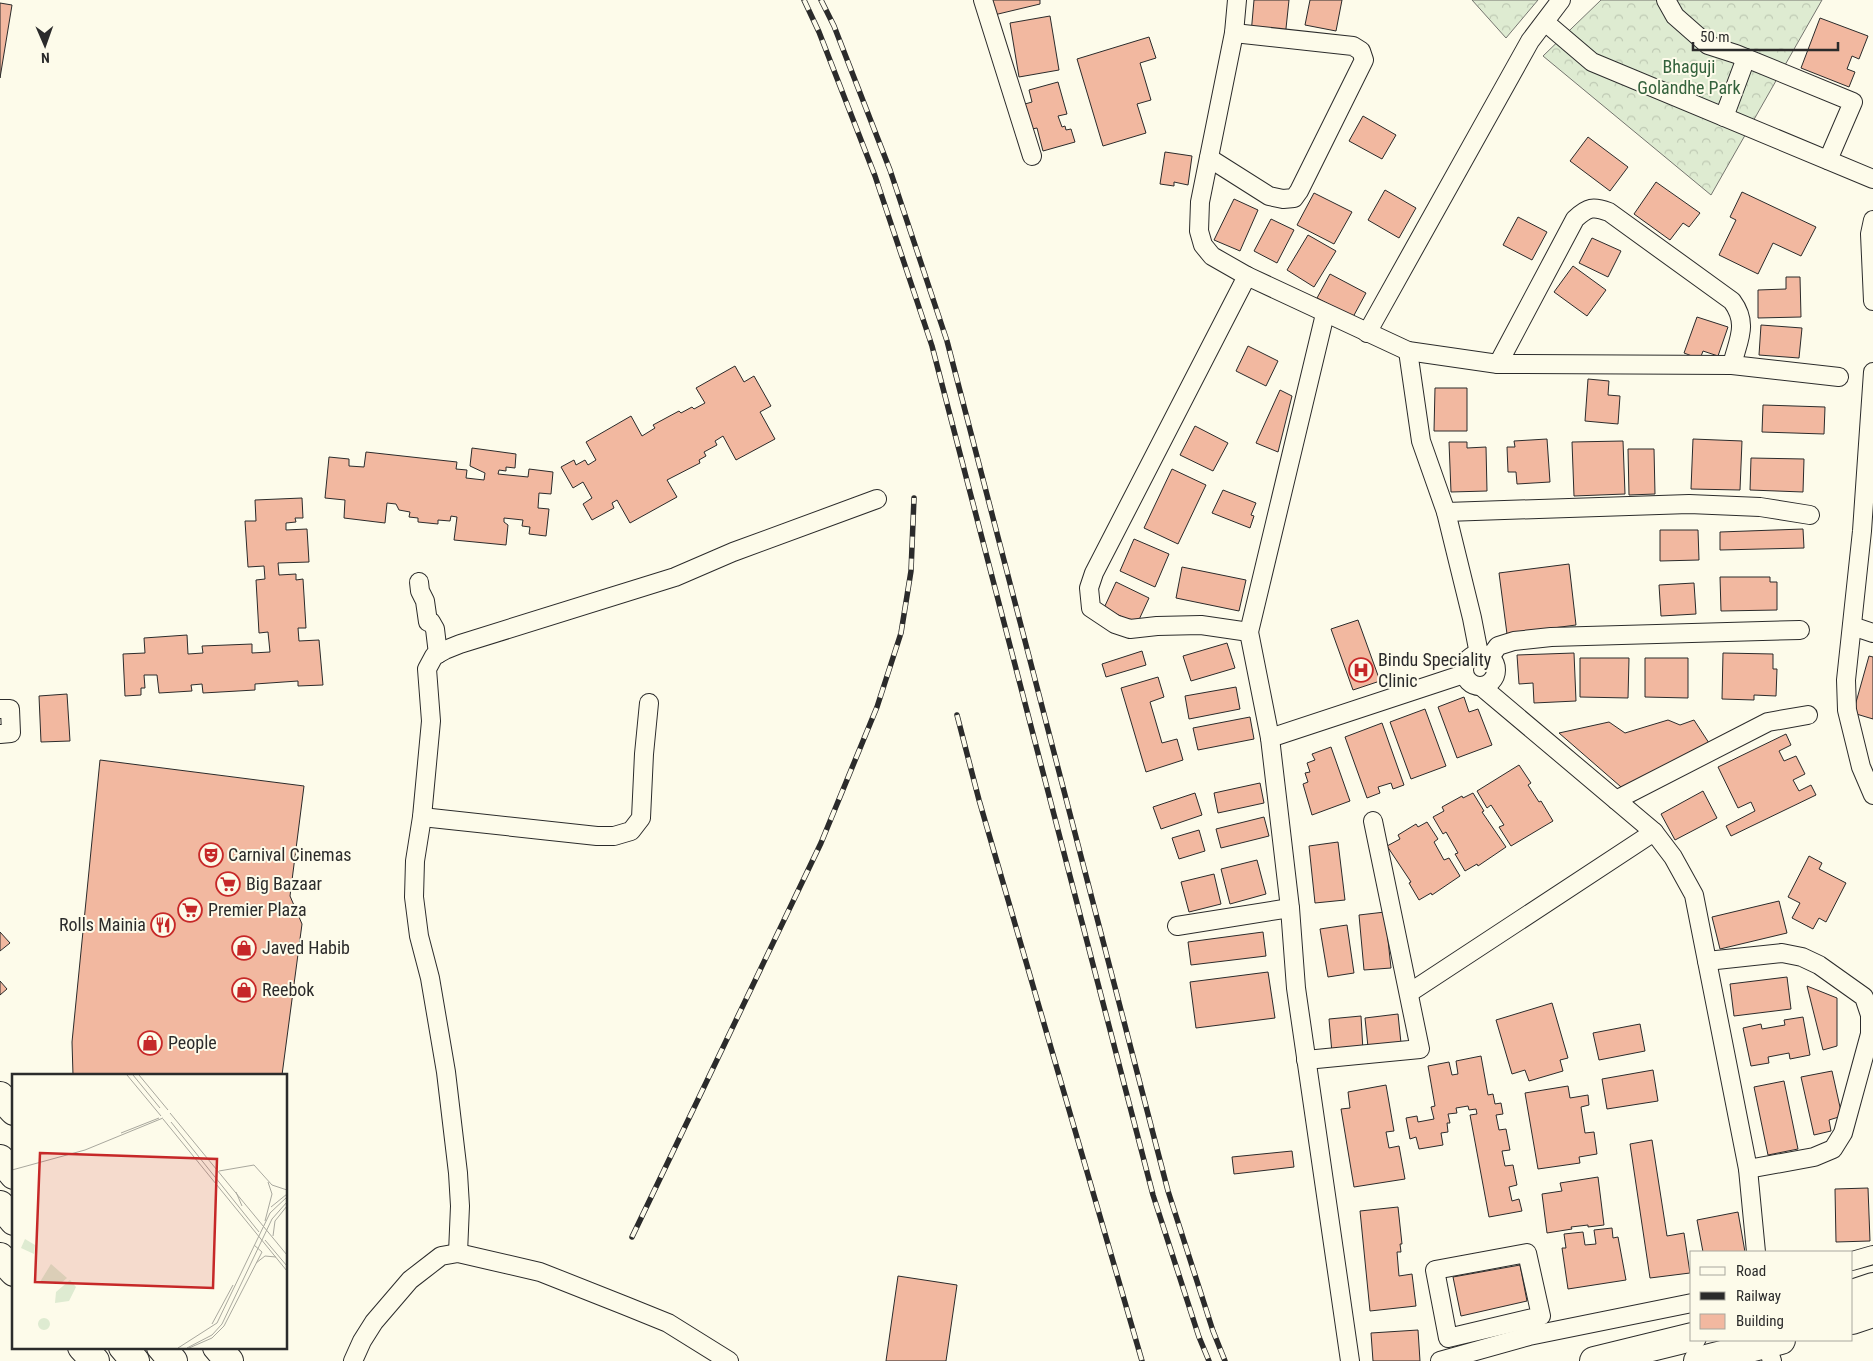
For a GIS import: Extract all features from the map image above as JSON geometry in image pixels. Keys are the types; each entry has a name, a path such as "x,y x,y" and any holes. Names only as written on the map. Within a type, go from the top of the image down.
{"main road":[{"path":"0,1096 12,1110"},
{"path":"0,1159 12,1173"},
{"path":"0,1205 12,1219"},
{"path":"0,1256 12,1270"},
{"path":"1853,1294 1873,1287"},
{"path":"1853,1320 1873,1313"},
{"path":"1594,1361 1690,1337"},
{"path":"83,1348 95,1361"},
{"path":"124,1348 135,1361"},
{"path":"163,1348 173,1361"},
{"path":"218,1348 229,1361"},
{"path":"1698,1361 1775,1353"}],"street":[{"path":"983,0 1032,156"},
{"path":"1237,0 1234,33 1200,202 1199,231 1203,245 1212,256 1247,276 1408,351 1498,364 1732,365 1839,376"},
{"path":"1368,332 1526,49 1561,0"},
{"path":"1666,0 1675,16 1708,45 1746,58 1853,102 1828,160"},
{"path":"1545,22 1592,62 1873,179"},
{"path":"1209,158 1269,196 1282,199 1294,198 1364,60 1361,51 1352,46 1234,33"},
{"path":"1724,117 1746,58"},
{"path":"1498,364 1576,219 1584,211 1596,207 1609,212 1732,300 1740,311 1742,324 1732,365"},
{"path":"1873,220 1870,234 1873,301"},
{"path":"1247,276 1094,572 1089,588 1091,608 1115,624 1130,629 1201,625 1249,632"},
{"path":"1326,314 1249,632 1270,738 1290,908 1296,988 1350,1361"},
{"path":"1408,351 1422,441 1446,512 1472,618 1484,655 1496,667 1496,674 1492,681 1482,686"},
{"path":"1873,372 1868,533 1852,626 1846,680 1847,710 1860,767 1873,795"},
{"path":"458,1253 460,1206 458,1174 446,1072 430,978 419,936 414,897 415,861 422,817 431,721 427,669 434,656 460,644 675,577 733,552 877,499"},
{"path":"1446,512 1689,504 1760,506 1810,515"},
{"path":"419,582 420,591 425,601 428,622 431,622 435,629 438,654"},
{"path":"1852,626 1873,633"},
{"path":"1756,1251 1748,1169 1694,895 1673,857 1654,832 1482,686 1470,683 1464,674 1466,662 1471,656 1484,655 1498,646 1514,641 1551,637 1800,630"},
{"path":"1270,738 1464,674"},
{"path":"422,817 597,836 614,836 631,831 641,818 649,703"},
{"path":"5,709 6,733"},
{"path":"1616,800 1768,722 1808,715"},
{"path":"1306,1060 1420,1049 1372,820"},
{"path":"1409,993 1654,832"},
{"path":"1177,926 1290,908"},
{"path":"1707,961 1782,953 1802,957 1819,965 1864,998 1870,1015 1870,1034 1843,1132 1833,1149 1814,1157 1748,1169"},
{"path":"353,1361 362,1341 374,1322 410,1280 442,1256 458,1253 540,1272 626,1306 668,1323 729,1361"},
{"path":"1440,1361 1507,1333 1541,1316 1527,1253 1435,1270 1448,1338 1507,1333 1690,1303"},
{"path":"1853,1261 1873,1255"}],"green space":[{"path":"1472,0 1538,0 1506,38"},
{"name":"Bhaguji Golandhe Park","path":"1601,0 1822,0 1711,195 1543,56"}],"building":[{"path":"990,0 1040,0 1040,4 994,15"},
{"path":"1254,0 1289,0 1285,38 1251,34"},
{"path":"1310,0 1342,0 1336,31 1305,25"},
{"path":"0,3 12,5 0,78"},
{"path":"1050,16 1059,70 1019,77 1010,23"},
{"path":"1820,18 1868,36 1859,59 1852,56 1847,69 1855,72 1849,87 1801,68"},
{"path":"1149,37 1156,58 1140,63 1151,100 1137,104 1146,133 1103,146 1077,59"},
{"path":"1058,82 1067,114 1058,116 1062,127 1065,126 1066,130 1071,129 1075,142 1043,151 1037,128 1032,129 1025,104 1032,102 1029,90"},
{"path":"1363,116 1396,135 1382,159 1349,141"},
{"path":"1588,137 1628,167 1610,191 1570,161"},
{"path":"1165,152 1192,156 1188,185 1174,182 1174,186 1160,184"},
{"path":"1656,182 1700,213 1689,227 1683,223 1670,240 1634,214"},
{"path":"1385,190 1416,208 1399,238 1368,220"},
{"path":"1742,192 1816,227 1801,256 1773,243 1758,274 1719,255 1736,220 1730,217"},
{"path":"1314,193 1352,212 1334,244 1297,225"},
{"path":"1234,199 1258,210 1240,251 1214,240"},
{"path":"1518,217 1547,232 1532,260 1503,245"},
{"path":"1271,219 1294,230 1277,263 1254,251"},
{"path":"1308,235 1336,251 1314,287 1287,270"},
{"path":"1592,238 1621,251 1608,277 1579,263"},
{"path":"1573,266 1606,290 1587,316 1554,292"},
{"path":"1330,274 1366,293 1353,317 1317,298"},
{"path":"1786,277 1800,277 1801,317 1758,318 1758,290 1786,289"},
{"path":"1697,317 1728,327 1718,356 1703,351 1700,359 1684,353"},
{"path":"1761,325 1802,328 1799,358 1759,355"},
{"path":"1248,346 1278,361 1266,386 1236,371"},
{"path":"735,366 744,382 754,376 771,406 760,412 775,439 736,460 723,436 715,441 717,445 704,452 706,456 699,460 700,463 667,480 677,497 630,523 617,500 612,503 614,508 592,520 583,504 592,498 583,482 573,488 561,467 574,460 576,465 585,460 588,465 596,460 586,442 631,416 642,436 655,428 653,425 679,411 681,413 692,407 694,409 705,403 696,388"},
{"path":"1588,379 1609,381 1608,395 1620,396 1618,424 1585,421"},
{"path":"1435,388 1467,388 1467,431 1434,431"},
{"path":"1280,390 1292,396 1278,452 1256,443"},
{"path":"1763,405 1825,407 1824,434 1762,432"},
{"path":"1195,426 1228,443 1213,471 1180,455"},
{"path":"1547,439 1550,482 1517,484 1516,472 1508,472 1507,447 1515,447 1514,441"},
{"path":"1693,439 1742,441 1740,490 1691,489"},
{"path":"1623,441 1625,494 1574,496 1572,442"},
{"path":"1449,442 1467,442 1467,448 1486,447 1487,491 1451,492"},
{"path":"472,448 516,454 515,468 506,467 506,471 499,470 498,474 528,477 529,469 553,472 551,494 539,493 538,508 549,509 546,536 529,534 530,527 522,526 523,520 504,518 504,522 508,525 506,545 454,540 457,517 451,516 450,521 438,520 438,524 418,522 418,518 409,517 410,512 399,510 396,504 387,503 385,523 344,518 345,500 325,498 329,457 349,459 349,466 364,467 366,452 457,462 456,469 467,470 466,478 484,480 485,473 470,466"},
{"path":"1628,449 1654,449 1655,494 1629,495"},
{"path":"1751,458 1804,459 1803,492 1750,490"},
{"path":"1172,469 1206,485 1178,544 1144,528"},
{"path":"1223,490 1256,503 1251,515 1254,516 1250,528 1212,513"},
{"path":"302,498 303,518 295,518 296,522 286,523 286,530 307,529 309,562 278,563 279,575 296,574 296,580 303,579 306,628 298,628 299,641 319,640 323,685 298,686 298,681 255,684 255,690 203,693 202,684 191,685 192,691 159,693 157,675 144,675 145,688 141,688 141,695 125,696 123,654 145,653 144,638 187,635 188,654 203,653 202,646 252,644 252,653 270,652 268,632 259,633 256,580 265,579 264,566 248,567 245,521 256,521 255,500"},
{"path":"1803,529 1804,548 1720,550 1720,532"},
{"path":"1660,530 1698,530 1699,560 1660,561"},
{"path":"1134,539 1169,554 1155,587 1120,571"},
{"path":"1569,564 1576,625 1507,634 1499,573"},
{"path":"1182,567 1246,580 1239,611 1176,598"},
{"path":"1720,577 1770,577 1770,582 1777,582 1777,610 1721,611"},
{"path":"1116,582 1149,598 1137,624 1104,608"},
{"path":"1694,583 1696,614 1661,616 1659,585"},
{"path":"1358,620 1380,681 1353,690 1331,629"},
{"path":"1227,643 1235,668 1191,681 1183,656"},
{"path":"1142,651 1146,665 1106,677 1102,664"},
{"path":"1574,653 1576,701 1534,703 1533,683 1519,684 1517,655"},
{"path":"1723,653 1773,654 1773,669 1777,669 1776,696 1754,695 1754,700 1722,699"},
{"path":"1869,656 1873,657 1873,719 1853,713"},
{"path":"1580,658 1629,658 1628,698 1580,697"},
{"path":"1645,658 1688,658 1688,698 1645,697"},
{"path":"1158,677 1164,697 1150,702 1162,743 1177,739 1183,760 1146,772 1121,688"},
{"path":"1236,687 1240,709 1189,719 1185,696"},
{"path":"67,694 70,741 41,742 39,696"},
{"path":"1464,697 1469,712 1478,709 1492,745 1457,758 1438,707"},
{"path":"1425,709 1446,766 1411,779 1390,722"},
{"path":"1250,717 1254,739 1198,750 1193,728"},
{"path":"1668,720 1680,725 1694,720 1709,743 1628,793 1559,733 1609,722 1625,733"},
{"path":"1382,723 1404,785 1393,789 1391,783 1378,787 1380,793 1367,798 1345,737"},
{"path":"1786,734 1791,745 1779,751 1784,761 1796,756 1805,774 1793,780 1799,791 1811,785 1816,795 1731,836 1726,826 1755,811 1751,802 1738,808 1718,767"},
{"path":"1331,747 1350,801 1312,815 1303,784 1308,782 1305,773 1310,772 1307,763 1315,760 1312,754"},
{"name":"Premier Plaza","path":"100,760 304,786 290,896 302,924 282,1074 73,1074 72,1042"},
{"path":"1519,765 1531,783 1528,785 1539,802 1541,801 1553,821 1511,846 1499,827 1504,825 1491,805 1487,808 1477,791"},
{"path":"1260,783 1264,803 1218,813 1214,793"},
{"path":"1703,791 1717,818 1675,840 1661,814"},
{"path":"1195,793 1202,815 1161,829 1153,807"},
{"path":"1473,793 1484,811 1482,812 1506,847 1478,866 1477,864 1465,871 1455,854 1458,853 1446,832 1443,834 1433,817 1444,811 1442,807 1462,796 1463,798"},
{"path":"1264,817 1269,836 1221,848 1216,829"},
{"path":"1427,822 1438,839 1434,842 1444,860 1449,858 1460,876 1432,895 1431,893 1419,900 1409,883 1411,882 1387,846 1400,839 1398,835 1416,824 1418,827"},
{"path":"1199,830 1205,851 1179,859 1172,838"},
{"path":"1338,842 1345,900 1315,903 1309,846"},
{"path":"1809,856 1822,863 1819,869 1846,883 1826,922 1819,918 1813,929 1792,918 1800,903 1788,897"},
{"path":"1257,860 1266,894 1230,904 1221,869"},
{"path":"1214,874 1221,904 1189,912 1181,882"},
{"path":"1779,901 1787,933 1720,949 1712,917"},
{"path":"1385,912 1391,968 1364,970 1359,915"},
{"path":"1347,925 1354,973 1328,977 1320,929"},
{"path":"0,932 10,943 0,951"},
{"path":"1263,932 1266,956 1191,965 1188,942"},
{"path":"1268,972 1275,1018 1196,1028 1190,982"},
{"path":"1787,977 1791,1009 1734,1016 1730,984"},
{"path":"0,981 7,989 0,995"},
{"path":"1807,986 1837,998 1837,1046 1823,1050"},
{"path":"1552,1003 1568,1058 1560,1060 1563,1071 1529,1081 1525,1070 1512,1074 1496,1020"},
{"path":"1398,1014 1401,1043 1368,1047 1365,1018"},
{"path":"1361,1016 1363,1051 1332,1053 1329,1019"},
{"path":"1803,1017 1810,1055 1790,1059 1789,1053 1768,1057 1769,1063 1751,1066 1743,1028 1761,1024 1762,1029 1785,1025 1784,1020"},
{"path":"1640,1024 1645,1051 1599,1060 1593,1033"},
{"path":"1481,1056 1488,1095 1493,1094 1495,1104 1501,1103 1503,1114 1496,1115 1499,1130 1506,1129 1510,1150 1502,1151 1505,1166 1513,1165 1517,1185 1509,1187 1512,1201 1519,1199 1522,1211 1489,1217 1470,1115 1477,1114 1476,1109 1469,1110 1468,1106 1456,1108 1457,1113 1448,1114 1450,1123 1447,1123 1448,1132 1441,1133 1443,1145 1419,1149 1416,1137 1410,1139 1406,1118 1417,1116 1418,1122 1434,1119 1431,1107 1435,1106 1428,1066 1449,1062 1452,1075 1458,1074 1456,1061"},
{"path":"1653,1070 1658,1101 1607,1109 1602,1079"},
{"path":"1832,1071 1842,1116 1829,1120 1831,1131 1814,1135 1801,1077"},
{"path":"1784,1081 1798,1149 1768,1155 1754,1087"},
{"path":"1386,1085 1394,1131 1386,1132 1389,1148 1399,1146 1405,1179 1354,1187 1341,1109 1350,1108 1348,1092"},
{"path":"1568,1086 1570,1098 1588,1095 1589,1105 1581,1107 1585,1133 1594,1132 1597,1154 1579,1157 1580,1163 1538,1169 1525,1093"},
{"path":"1652,1140 1667,1236 1684,1233 1690,1273 1650,1278 1630,1144"},
{"path":"1292,1151 1294,1167 1234,1174 1232,1157"},
{"path":"1598,1177 1604,1225 1571,1227 1572,1229 1547,1233 1542,1194 1562,1191 1560,1183"},
{"path":"1868,1188 1870,1241 1836,1242 1835,1189"},
{"path":"1398,1207 1402,1244 1400,1244 1401,1252 1397,1252 1399,1276 1412,1274 1416,1306 1370,1311 1360,1211"},
{"path":"1738,1212 1745,1251 1703,1251 1697,1220"},
{"path":"1612,1228 1613,1238 1618,1237 1626,1280 1568,1289 1562,1248 1566,1248 1564,1234 1583,1232 1585,1245 1596,1244 1594,1230"},
{"path":"1520,1265 1527,1301 1461,1316 1453,1277"},
{"path":"898,1276 957,1285 946,1361 886,1361"},
{"path":"1418,1330 1420,1361 1373,1361 1371,1333"}],"railway":[{"path":"804,0 819,32 875,176 932,346 1153,1195 1199,1337 1209,1361"},
{"path":"821,0 834,26 890,170 947,341 1168,1191 1213,1331 1225,1361"},
{"path":"632,1237 821,843 877,707 901,633 911,571 914,498"},
{"path":"957,715 979,800 1142,1361"}],"place":[{"name":"Bindu Speciality Clinic","path":"1361,670"},
{"name":"Carnival Cinemas","path":"211,855"},
{"name":"Big Bazaar","path":"228,884"},
{"name":"Premier Plaza","path":"190,910"},
{"name":"Rolls Mainia","path":"163,925"},
{"name":"Javed Habib","path":"244,948"},
{"name":"Reebok","path":"244,990"},
{"name":"People","path":"150,1043"}]}
